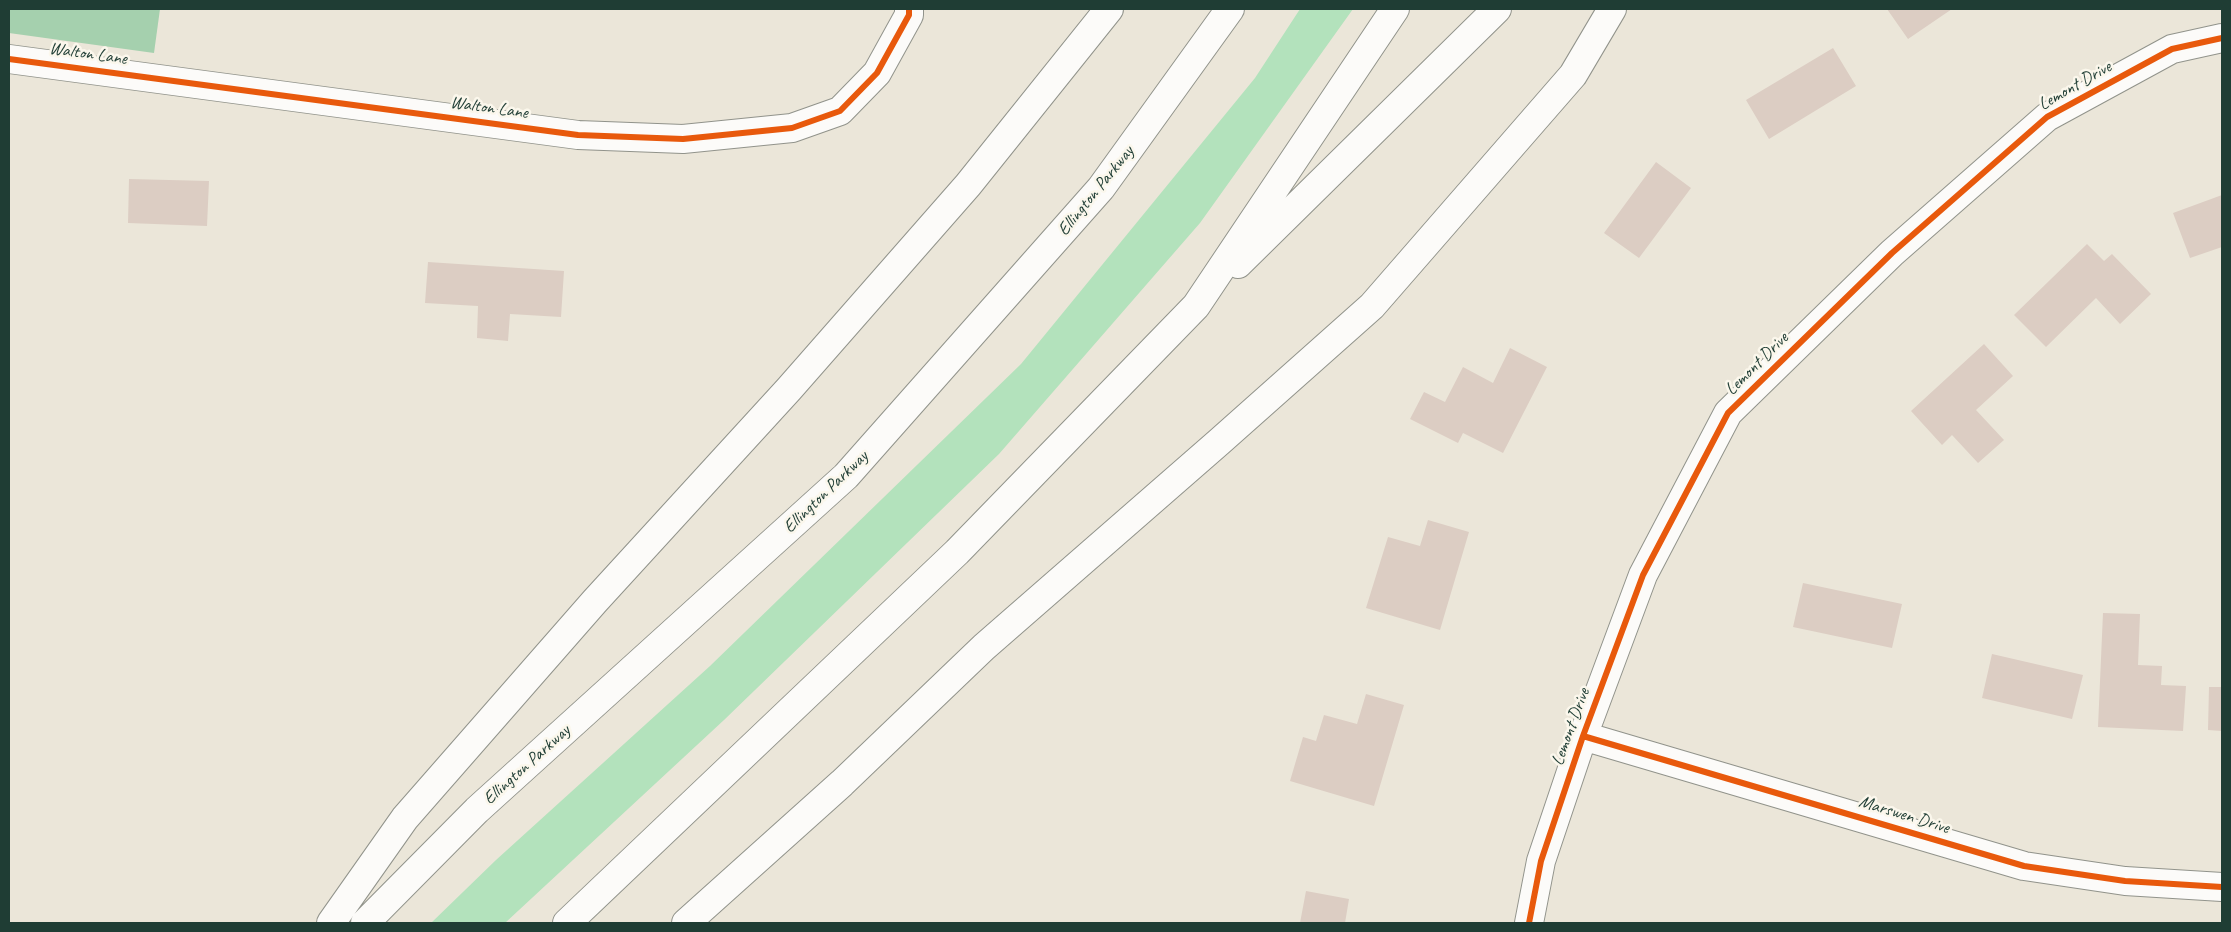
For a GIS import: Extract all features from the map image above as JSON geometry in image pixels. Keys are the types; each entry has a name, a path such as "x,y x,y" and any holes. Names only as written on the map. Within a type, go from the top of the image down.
{"main road":[{"name":"Walton Lane","path":"9,59 578,135 683,139 792,128 840,111 877,73 908,15 909,9"},
{"path":"331,923 405,818 595,601 789,389 968,185 1109,9"},
{"name":"Ellington Parkway","path":"365,923 477,810 846,476 1102,188 1230,9"},
{"path":"1196,306 1395,9"},
{"path":"567,923 957,552 1196,306 1497,9"},
{"path":"686,923 842,783 984,647 1220,442 1372,306 1574,74 1612,9"},
{"name":"Lemont Drive","path":"1530,923 1541,861 1583,736 1643,575 1728,414 1892,253 2047,117 2172,49 2222,38"},
{"name":"Marswen Drive","path":"1583,736 2024,866 2125,881 2222,887"}],"green space":[{"path":"9,9 160,9 154,53 9,33"},
{"path":"1300,9 1353,9 1200,223 999,454 724,720 505,923 431,923 496,860 710,666 1021,364 1255,78"}],"building":[{"path":"1887,9 1952,9 1908,39"},
{"path":"1833,48 1856,86 1769,139 1746,100"},
{"path":"1656,162 1691,188 1639,258 1604,233"},
{"path":"129,179 209,181 207,226 128,223"},
{"path":"2222,195 2222,247 2190,258 2173,213"},
{"path":"2087,244 2104,261 2112,254 2151,294 2120,324 2096,298 2046,347 2014,315"},
{"path":"428,262 564,271 561,317 510,314 508,341 477,338 478,306 425,303"},
{"path":"1984,344 2013,376 1976,410 2004,440 1978,463 1952,435 1942,445 1911,411"},
{"path":"1510,348 1547,367 1503,453 1463,433 1458,443 1410,419 1424,392 1445,402 1463,367 1493,383"},
{"path":"1428,520 1469,532 1440,630 1366,608 1388,537 1420,546"},
{"path":"1803,583 1902,604 1892,648 1793,627"},
{"path":"2103,613 2140,614 2138,665 2162,666 2161,685 2186,686 2183,731 2098,727"},
{"path":"1992,654 2083,675 2072,719 1982,698"},
{"path":"2209,687 2222,687 2222,731 2208,730"},
{"path":"1366,694 1404,705 1374,806 1290,781 1303,737 1316,741 1324,715 1357,724"},
{"path":"1306,891 1349,899 1345,923 1300,923"}],"cycle path":[{"path":"9,59 578,135 683,139 792,128 840,111 877,73 909,15 909,9"},
{"path":"1529,923 1541,861 1583,736 1643,575 1728,413 1892,253 2047,117 2172,49 2222,38"},
{"path":"1583,736 2024,866 2125,881 2222,887"}]}
